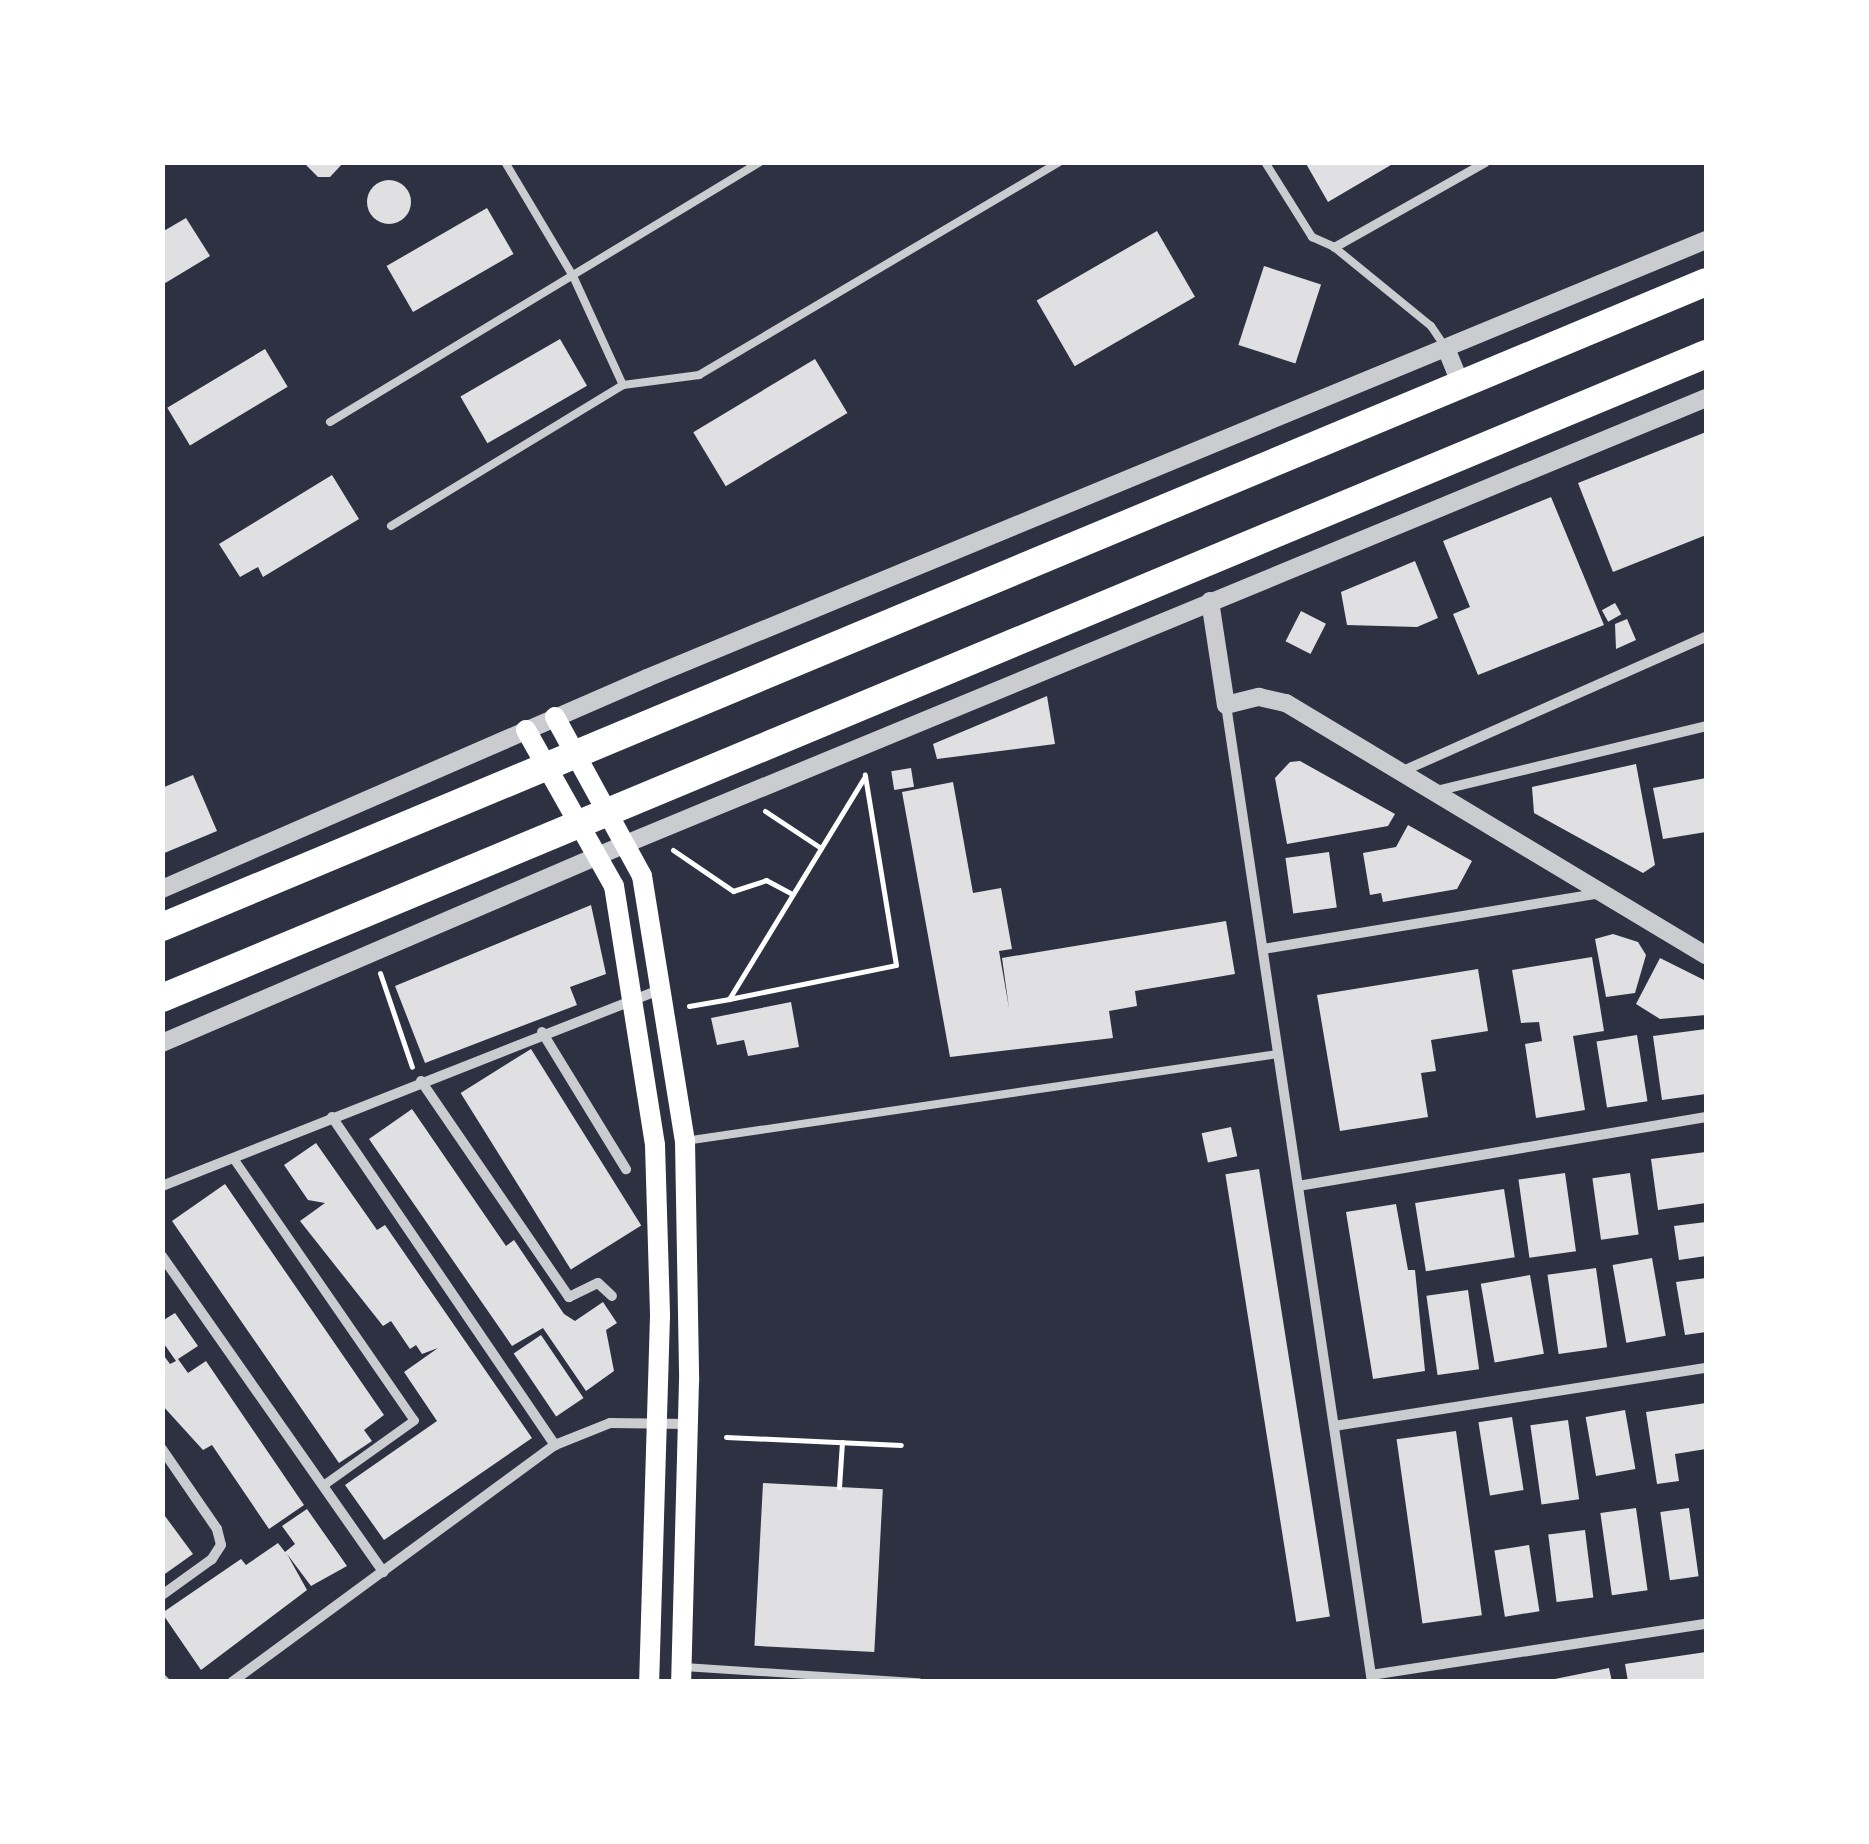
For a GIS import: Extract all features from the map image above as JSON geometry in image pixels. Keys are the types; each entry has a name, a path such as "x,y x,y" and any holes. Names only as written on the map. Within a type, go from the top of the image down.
{"highway":[{"path":"162,927 1706,282"},
{"path":"162,998 1706,354"}],"main road":[{"path":"555,717 628,843 642,876 665,988 686,1141 688,1424 681,1674"},
{"path":"526,730 614,886 656,1145 659,1424 648,1682"}],"street":[{"path":"1334,247 1485,162"},
{"path":"162,889 555,717 1706,240"},
{"path":"1446,348 1461,385"},
{"path":"162,1042 599,855 1706,398"},
{"path":"1210,601 1372,1678 1706,1624"},
{"path":"1403,771 1706,637"},
{"path":"1226,705 1260,696 1286,703 1706,954"},
{"path":"1436,790 1706,726"},
{"path":"1263,948 1607,892"},
{"path":"162,1186 418,1078 665,988"},
{"path":"542,1032 626,1169"},
{"path":"418,1078 568,1297 598,1283 612,1296"},
{"path":"332,1116 555,1445"},
{"path":"1298,1186 1706,1117"},
{"path":"656,1145 686,1141"},
{"path":"233,1158 414,1420 323,1485"},
{"path":"162,1256 383,1572"},
{"path":"1334,1426 1706,1368"},
{"path":"232,1682 555,1445 610,1422 688,1424"},
{"path":"162,1449 218,1530 221,1545 212,1559 162,1595"}],"lane":[{"path":"506,162 573,276 623,385"},
{"path":"330,422 760,162"},
{"path":"391,526 623,385 699,374 1059,162"},
{"path":"1266,162 1298,221 1312,237 1334,247 1431,326 1446,348"},
{"path":"686,1141 1278,1054"},
{"path":"681,1674 919,1682"}],"path":[{"path":"729,999 874,761"},
{"path":"689,1006 896,965 865,775"},
{"path":"760,808 820,848"},
{"path":"673,850 732,891 766,880 793,894"},
{"path":"386,992 418,1078"},
{"path":"726,1437 901,1445"},
{"path":"839,1487 842,1442"}],"building":[{"path":"303,162 344,162 330,177 318,177"},
{"path":"1305,162 1396,162 1328,202"},
{"path":"389,180 404,187 411,202 404,217 389,224 374,217 367,202 374,187"},
{"path":"487,208 514,254 413,312 387,266"},
{"path":"186,218 210,256 162,285 162,232"},
{"path":"1157,231 1195,297 1075,366 1037,301"},
{"path":"1264,266 1321,285 1295,363 1238,345"},
{"path":"560,339 587,386 487,443 460,397"},
{"path":"265,349 288,387 190,445 167,408"},
{"path":"815,359 847,413 726,486 693,432"},
{"path":"1706,432 1706,535 1613,572 1578,483"},
{"path":"332,475 359,519 263,577 258,567 240,577 219,544"},
{"path":"1551,497 1604,625 1478,675 1453,614 1470,607 1443,541"},
{"path":"1415,561 1438,618 1417,627 1347,625 1341,592"},
{"path":"1615,603 1621,614 1608,622 1602,610"},
{"path":"1301,611 1326,624 1311,654 1286,641"},
{"path":"1627,619 1636,640 1616,649 1615,624"},
{"path":"1047,696 1055,744 937,759 933,744"},
{"path":"1300,761 1395,814 1388,826 1287,844 1275,778 1290,762"},
{"path":"1636,764 1655,865 1643,873 1534,813 1532,787"},
{"path":"911,768 914,787 894,790 891,771"},
{"path":"193,775 217,831 162,854 162,788"},
{"path":"1706,778 1706,832 1663,839 1653,788"},
{"path":"953,782 973,893 1001,888 1012,949 999,951 1009,1008 1002,958 1226,921 1235,974 1135,991 1137,1006 1109,1011 1113,1038 950,1057 902,792"},
{"path":"1408,825 1472,861 1457,889 1383,902 1381,893 1370,895 1363,853 1396,847"},
{"path":"1329,852 1337,907 1293,914 1285,858"},
{"path":"591,905 606,974 570,987 577,1005 425,1063 395,986"},
{"path":"1613,934 1638,942 1646,955 1635,993 1606,997 1595,939"},
{"path":"1592,957 1604,1031 1573,1036 1585,1110 1536,1118 1525,1044 1542,1041 1539,1022 1521,1023 1512,970"},
{"path":"1660,958 1706,981 1706,1015 1660,1019 1636,1004"},
{"path":"1478,969 1488,1031 1431,1040 1436,1071 1421,1073 1428,1117 1340,1131 1317,995"},
{"path":"791,1002 799,1047 748,1056 744,1040 717,1045 711,1018"},
{"path":"1706,1029 1706,1094 1662,1100 1653,1036"},
{"path":"1637,1035 1647,1101 1607,1108 1597,1041"},
{"path":"531,1049 641,1225 571,1269 461,1093"},
{"path":"412,1109 506,1246 514,1240 564,1314 575,1321 603,1302 617,1323 606,1330 614,1371 586,1391 543,1328 512,1346 369,1139"},
{"path":"1231,1127 1237,1156 1208,1163 1202,1133"},
{"path":"316,1143 377,1230 385,1225 532,1438 384,1540 345,1485 437,1421 404,1372 438,1348 422,1354 416,1345 410,1349 391,1321 383,1326 300,1221 325,1203 308,1200 284,1165"},
{"path":"1706,1152 1706,1203 1658,1210 1651,1159"},
{"path":"1259,1169 1330,1616 1296,1622 1225,1174"},
{"path":"1565,1173 1576,1251 1529,1258 1518,1180"},
{"path":"1630,1173 1639,1234 1601,1240 1592,1178"},
{"path":"225,1184 384,1415 364,1430 372,1441 339,1463 172,1221"},
{"path":"1504,1189 1515,1257 1426,1271 1415,1203"},
{"path":"1396,1204 1408,1270 1415,1270 1425,1371 1373,1379 1346,1212"},
{"path":"1706,1222 1706,1256 1679,1260 1674,1226"},
{"path":"1652,1258 1666,1336 1626,1343 1613,1265"},
{"path":"1596,1268 1607,1347 1559,1354 1547,1275"},
{"path":"1530,1275 1544,1354 1495,1362 1481,1284"},
{"path":"1706,1278 1706,1332 1685,1335 1676,1282"},
{"path":"1468,1290 1479,1369 1438,1375 1426,1296"},
{"path":"175,1313 198,1346 178,1359 188,1373 206,1361 304,1505 269,1529 212,1445 203,1450 162,1405 162,1353 170,1364 176,1361 162,1341 162,1321"},
{"path":"541,1335 583,1398 556,1416 514,1353"},
{"path":"1706,1403 1706,1449 1675,1454 1679,1481 1657,1484 1646,1412"},
{"path":"1625,1410 1635,1469 1596,1476 1586,1417"},
{"path":"1512,1417 1524,1490 1490,1495 1478,1422"},
{"path":"1568,1420 1579,1499 1542,1505 1530,1425"},
{"path":"1456,1431 1482,1615 1422,1624 1397,1439"},
{"path":"763,1483 883,1489 874,1652 754,1646"},
{"path":"1636,1508 1648,1590 1612,1595 1600,1513"},
{"path":"1689,1508 1699,1576 1670,1580 1660,1512"},
{"path":"307,1509 347,1566 311,1586 287,1554 307,1590 201,1670 162,1613 241,1559 246,1565 278,1543 285,1552 295,1544 282,1526"},
{"path":"162,1512 193,1554 162,1576"},
{"path":"1585,1530 1593,1597 1557,1602 1548,1535"},
{"path":"1529,1545 1539,1611 1505,1617 1494,1550"},
{"path":"1706,1652 1706,1682 1628,1682 1625,1664"},
{"path":"1609,1668 1612,1682 1550,1682 1550,1680"}]}
